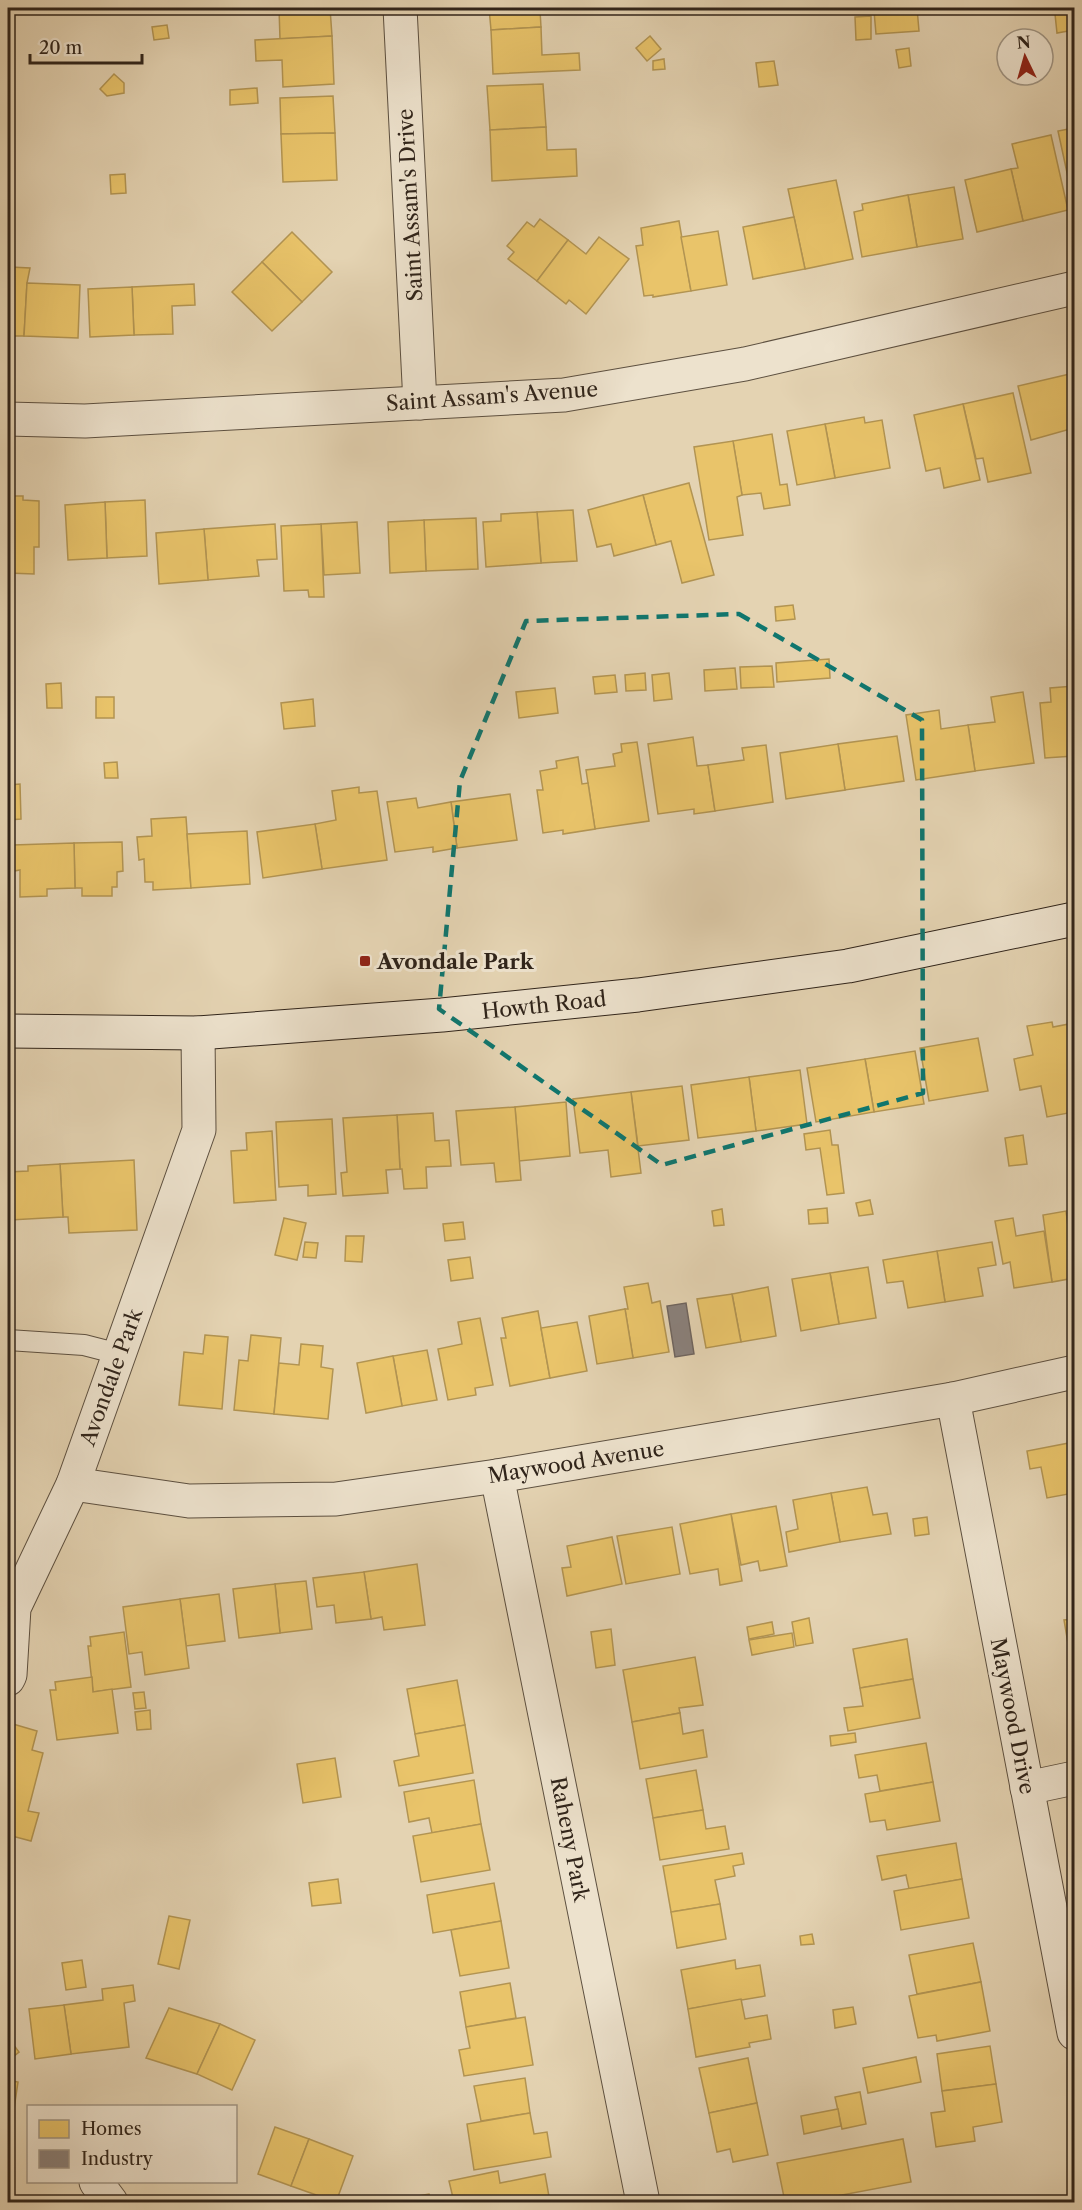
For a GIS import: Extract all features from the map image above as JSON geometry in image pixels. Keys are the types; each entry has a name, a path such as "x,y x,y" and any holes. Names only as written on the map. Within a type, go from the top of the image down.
{"street":[{"name":"Saint Assam's Drive","path":"400,8 420,403"},
{"name":"Saint Assam's Avenue","path":"8,419 85,421 564,395 745,364 1074,288"},
{"name":"Howth Road","path":"8,1032 198,1033 442,1015 638,995 848,966 1074,919"},
{"name":"Avondale Park","path":"8,1679 10,1675 11,1608 73,1484 199,1130 198,1033"},
{"name":"Maywood Avenue","path":"73,1484 189,1501 336,1499 497,1476 953,1399 1074,1372"},
{"name":"Maywood Drive","path":"953,1399 1074,2033"},
{"name":"Raheny Park","path":"497,1476 643,2202"},
{"path":"1027,1788 1074,1779"},
{"path":"97,2183 111,2202"}],"lane":[{"path":"8,1340 84,1345 119,1353"}],"highlighted area":[{"path":"739,614 922,720 923,1093 662,1165 439,1009 460,781 526,621"}],"building: Homes":[{"path":"279,8 330,8 332,36 280,39"},
{"path":"489,8 567,9 540,10 541,27 491,30"},
{"path":"917,8 919,31 876,34 874,11"},
{"path":"1072,11 1074,30 1057,33 1055,14"},
{"path":"871,16 871,39 856,40 855,17"},
{"path":"167,25 169,38 154,40 152,27"},
{"path":"541,27 542,55 579,53 580,70 493,74 491,30"},
{"path":"332,36 334,84 283,87 282,60 256,61 255,40"},
{"path":"650,36 661,49 647,61 636,48"},
{"path":"909,48 911,66 899,68 896,50"},
{"path":"664,59 665,69 653,70 653,61"},
{"path":"774,61 778,85 759,87 756,63"},
{"path":"114,74 124,83 124,93 107,96 100,89"},
{"path":"543,84 546,127 490,130 487,86"},
{"path":"257,88 258,103 230,105 230,90"},
{"path":"333,96 335,133 281,134 280,98"},
{"path":"546,127 547,150 576,149 577,176 492,181 490,130"},
{"path":"1074,128 1074,205 1058,131"},
{"path":"335,133 337,180 283,182 281,134"},
{"path":"1051,135 1068,210 1023,221 1011,169 1018,168 1012,144"},
{"path":"1011,169 1023,221 977,232 965,180"},
{"path":"125,174 126,193 111,194 110,175"},
{"path":"836,180 853,259 805,269 788,189"},
{"path":"954,187 963,239 917,247 908,195"},
{"path":"908,195 917,247 862,257 854,212 863,210 862,204"},
{"path":"794,217 805,269 753,279 743,227"},
{"path":"540,219 568,240 537,281 508,259 514,252 507,246 527,222 534,227"},
{"path":"679,221 691,291 653,297 653,295 644,296 636,246 643,245 641,228"},
{"path":"718,231 727,285 691,291 681,237"},
{"path":"292,232 332,272 302,302 262,262"},
{"path":"599,237 629,259 586,314 569,300 566,304 537,281 568,240 586,254"},
{"path":"262,262 302,302 272,331 232,292"},
{"path":"10,267 30,268 24,336 8,336"},
{"path":"27,283 80,285 78,338 24,336"},
{"path":"194,284 195,305 172,306 173,334 134,335 132,287"},
{"path":"132,287 134,335 90,337 88,289"},
{"path":"1074,373 1074,428 1031,440 1018,386"},
{"path":"1013,393 1031,473 988,482 983,458 976,459 963,404"},
{"path":"963,404 980,480 944,488 940,468 926,471 914,415"},
{"path":"864,417 865,423 882,420 890,468 835,478 825,424"},
{"path":"825,424 835,478 797,485 787,431"},
{"path":"772,434 780,485 787,484 790,505 764,509 761,493 742,495 733,441"},
{"path":"733,441 742,495 737,497 743,535 709,540 694,447"},
{"path":"689,483 714,575 682,583 671,541 656,545 643,495"},
{"path":"643,495 656,545 614,556 611,544 597,547 588,510"},
{"path":"8,496 23,496 23,500 39,501 39,547 34,547 34,574 8,573"},
{"path":"145,500 147,556 107,558 105,502"},
{"path":"105,502 107,558 68,560 65,505"},
{"path":"573,510 577,561 541,563 537,512"},
{"path":"537,512 541,563 486,567 483,522 501,521 501,514"},
{"path":"476,518 478,569 426,571 424,520"},
{"path":"424,520 426,571 390,573 388,522"},
{"path":"357,522 360,573 324,575 321,524"},
{"path":"275,524 277,559 257,560 259,576 208,580 204,529"},
{"path":"321,524 324,597 309,597 308,590 284,591 281,526"},
{"path":"204,529 208,580 159,584 156,533"},
{"path":"793,605 795,619 776,621 775,607"},
{"path":"829,659 830,678 777,682 776,663"},
{"path":"772,666 774,687 741,688 740,667"},
{"path":"735,668 737,689 705,691 704,670"},
{"path":"645,673 646,690 626,691 625,675"},
{"path":"669,673 672,699 654,701 652,675"},
{"path":"615,675 617,692 595,694 593,677"},
{"path":"61,683 62,708 47,708 46,684"},
{"path":"1074,686 1074,756 1045,758 1040,703 1051,702 1050,688"},
{"path":"555,688 558,713 519,718 516,692"},
{"path":"1023,692 1034,763 975,771 968,725 995,722 991,697"},
{"path":"96,697 114,697 114,718 96,718"},
{"path":"313,699 315,726 284,729 281,703"},
{"path":"939,710 941,729 968,725 975,771 916,780 906,715"},
{"path":"897,736 904,781 845,790 838,744"},
{"path":"693,737 697,766 708,765 715,811 694,814 694,809 658,814 648,744"},
{"path":"637,742 649,821 595,829 586,770 615,766 613,754 622,752 621,744"},
{"path":"838,744 845,790 786,799 780,753"},
{"path":"766,745 773,802 715,811 708,765 744,760 742,748"},
{"path":"578,757 582,784 588,783 595,829 563,834 563,830 543,833 537,790 543,790 540,771 557,768 556,761"},
{"path":"117,762 118,778 105,778 104,763"},
{"path":"20,784 21,819 8,820 8,785"},
{"path":"359,787 359,793 377,791 387,860 322,869 315,824 336,820 332,791"},
{"path":"510,794 517,840 457,848 451,802"},
{"path":"416,798 418,808 451,802 457,848 433,852 433,847 395,852 387,802"},
{"path":"186,817 191,888 153,890 153,882 145,882 144,859 139,860 137,837 152,836 151,819"},
{"path":"315,824 322,869 263,878 257,832"},
{"path":"247,831 250,884 191,888 187,834"},
{"path":"122,842 123,871 117,872 117,887 112,887 112,896 82,896 82,888 75,888 74,843"},
{"path":"74,843 75,888 47,889 47,896 20,897 20,870 14,871 13,845"},
{"path":"1052,1022 1053,1027 1074,1023 1074,1112 1047,1117 1041,1086 1020,1090 1014,1059 1033,1055 1027,1026"},
{"path":"978,1038 988,1091 929,1101 920,1048"},
{"path":"915,1051 924,1104 874,1112 865,1059"},
{"path":"865,1059 874,1112 816,1122 807,1068"},
{"path":"800,1070 807,1124 756,1131 749,1077"},
{"path":"749,1077 756,1131 698,1138 691,1085"},
{"path":"682,1086 689,1140 638,1146 631,1092"},
{"path":"631,1092 641,1173 611,1177 608,1150 580,1153 573,1099"},
{"path":"566,1102 570,1156 519,1161 515,1107"},
{"path":"515,1107 521,1180 496,1182 494,1163 461,1165 456,1111"},
{"path":"433,1113 435,1141 449,1140 451,1166 426,1167 427,1188 404,1189 402,1169 400,1169 397,1115"},
{"path":"397,1115 400,1169 386,1170 388,1193 343,1196 341,1173 347,1172 343,1118"},
{"path":"332,1119 336,1194 308,1196 308,1185 279,1187 276,1122"},
{"path":"830,1130 832,1145 838,1145 844,1193 827,1195 820,1148 806,1150 804,1134"},
{"path":"272,1131 276,1200 234,1203 231,1151 247,1150 246,1133"},
{"path":"1023,1135 1027,1164 1009,1166 1005,1138"},
{"path":"134,1160 137,1230 69,1233 68,1217 63,1217 60,1164"},
{"path":"60,1164 63,1217 10,1220 8,1172 28,1171 28,1166"},
{"path":"870,1200 873,1214 859,1216 856,1203"},
{"path":"827,1208 828,1223 809,1224 808,1210"},
{"path":"722,1209 724,1225 714,1226 712,1211"},
{"path":"1066,1211 1068,1227 1074,1226 1074,1278 1052,1282 1043,1215"},
{"path":"284,1218 306,1223 297,1260 275,1255"},
{"path":"1013,1218 1016,1236 1044,1231 1052,1282 1014,1288 1010,1262 1003,1264 995,1221"},
{"path":"463,1222 465,1239 445,1241 443,1224"},
{"path":"346,1236 364,1236 362,1262 345,1261"},
{"path":"305,1242 318,1243 316,1258 303,1257"},
{"path":"992,1242 996,1265 978,1268 983,1296 945,1302 937,1251"},
{"path":"937,1251 945,1302 908,1308 903,1281 887,1283 883,1260"},
{"path":"470,1257 473,1278 451,1281 448,1260"},
{"path":"868,1267 876,1318 839,1324 830,1273"},
{"path":"830,1273 839,1324 801,1331 792,1279"},
{"path":"648,1283 652,1303 660,1301 669,1352 633,1358 624,1287"},
{"path":"768,1287 776,1336 741,1342 732,1294"},
{"path":"732,1294 741,1342 706,1348 697,1299"},
{"path":"625,1309 633,1358 597,1364 589,1316"},
{"path":"538,1311 550,1378 510,1386 501,1338 506,1338 502,1318"},
{"path":"480,1318 493,1385 475,1388 476,1395 448,1400 438,1349 462,1344 458,1322"},
{"path":"577,1322 587,1371 550,1378 541,1328"},
{"path":"205,1335 228,1337 222,1409 179,1405 184,1352 203,1354"},
{"path":"251,1335 281,1338 274,1414 234,1410 239,1360 248,1361"},
{"path":"301,1344 323,1346 321,1367 333,1369 328,1419 274,1414 279,1363 299,1365"},
{"path":"427,1350 437,1400 402,1406 393,1356"},
{"path":"393,1356 402,1406 366,1413 357,1363"},
{"path":"1074,1442 1074,1493 1047,1498 1041,1467 1030,1469 1027,1451"},
{"path":"867,1487 873,1515 887,1513 891,1534 840,1542 831,1493"},
{"path":"831,1493 840,1542 789,1552 786,1532 798,1529 793,1500"},
{"path":"776,1506 787,1566 760,1571 758,1561 741,1565 731,1514"},
{"path":"731,1514 742,1581 720,1585 718,1569 690,1574 680,1524"},
{"path":"927,1517 929,1534 915,1536 913,1519"},
{"path":"672,1527 680,1574 626,1584 617,1536"},
{"path":"612,1537 622,1584 567,1596 562,1568 571,1567 567,1546"},
{"path":"417,1564 425,1625 384,1630 382,1617 371,1619 364,1572"},
{"path":"364,1572 371,1619 336,1623 334,1605 317,1607 313,1578"},
{"path":"306,1581 312,1629 280,1633 275,1584"},
{"path":"275,1584 280,1633 239,1638 233,1589"},
{"path":"219,1594 225,1641 186,1646 180,1599"},
{"path":"180,1599 189,1668 145,1675 142,1652 129,1654 123,1607"},
{"path":"809,1618 813,1643 796,1646 792,1622"},
{"path":"1074,1619 1074,1679 1064,1620"},
{"path":"772,1622 774,1634 749,1639 747,1627"},
{"path":"611,1629 615,1665 596,1668 591,1632"},
{"path":"124,1632 131,1687 93,1692 88,1646 91,1646 90,1637"},
{"path":"792,1633 794,1647 752,1655 749,1640"},
{"path":"907,1639 913,1679 860,1688 853,1649"},
{"path":"695,1657 703,1705 679,1708 680,1713 632,1722 623,1670"},
{"path":"92,1677 93,1692 112,1689 118,1733 57,1740 50,1690 56,1690 55,1682"},
{"path":"913,1679 920,1718 848,1731 844,1708 863,1706 860,1688"},
{"path":"457,1680 465,1725 415,1734 407,1689"},
{"path":"144,1692 146,1708 135,1709 133,1693"},
{"path":"150,1710 151,1729 137,1730 135,1712"},
{"path":"680,1713 683,1734 703,1730 707,1757 640,1769 632,1722"},
{"path":"13,1724 37,1731 32,1750 43,1753 28,1811 39,1813 31,1841 8,1835 8,1742"},
{"path":"465,1725 473,1773 399,1786 394,1761 419,1756 415,1734"},
{"path":"855,1733 856,1742 831,1746 830,1736"},
{"path":"926,1743 933,1782 880,1791 877,1775 859,1778 855,1755"},
{"path":"335,1758 341,1797 303,1803 297,1764"},
{"path":"696,1770 703,1810 653,1818 646,1779"},
{"path":"474,1780 481,1824 432,1833 429,1818 409,1822 404,1792"},
{"path":"933,1782 940,1821 887,1830 885,1820 870,1822 865,1794"},
{"path":"703,1810 706,1829 725,1826 729,1849 660,1860 653,1818"},
{"path":"481,1824 490,1870 421,1882 413,1836"},
{"path":"956,1843 962,1879 909,1889 906,1875 882,1880 877,1856"},
{"path":"742,1853 744,1864 733,1866 735,1876 715,1880 720,1904 671,1912 663,1866"},
{"path":"338,1879 341,1903 312,1906 309,1883"},
{"path":"962,1879 969,1918 901,1930 894,1891"},
{"path":"494,1883 501,1921 433,1933 427,1895"},
{"path":"720,1904 726,1939 677,1948 671,1912"},
{"path":"169,1916 190,1920 179,1969 158,1964"},
{"path":"501,1921 509,1968 460,1976 451,1930"},
{"path":"812,1934 814,1944 801,1945 800,1936"},
{"path":"973,1943 981,1982 917,1994 909,1955"},
{"path":"82,1960 86,1987 66,1990 62,1963"},
{"path":"735,1960 736,1969 760,1965 765,1996 688,2009 681,1970"},
{"path":"981,1982 990,2031 937,2041 936,2035 918,2038 909,1996"},
{"path":"510,1983 516,2018 466,2027 460,1992"},
{"path":"133,1985 135,2001 124,2003 129,2047 71,2054 64,2005 103,2000 102,1989"},
{"path":"741,1999 745,2019 767,2015 771,2039 749,2043 750,2047 696,2057 688,2009"},
{"path":"64,2005 71,2054 35,2059 29,2009"},
{"path":"853,2007 856,2024 835,2028 833,2010"},
{"path":"169,2008 220,2024 197,2074 146,2058"},
{"path":"525,2017 533,2065 464,2076 459,2050 470,2048 466,2027"},
{"path":"220,2024 255,2040 232,2090 197,2074"},
{"path":"10,2040 19,2052 8,2061 8,2041"},
{"path":"990,2046 996,2084 942,2091 937,2054"},
{"path":"916,2057 921,2082 868,2093 863,2068"},
{"path":"748,2058 757,2103 709,2113 699,2068"},
{"path":"525,2078 530,2113 481,2121 474,2086"},
{"path":"8,2080 18,2082 14,2109 8,2108"},
{"path":"996,2084 1002,2122 973,2127 975,2141 936,2147 931,2113 945,2111 942,2091"},
{"path":"860,2092 866,2124 842,2129 835,2097"},
{"path":"757,2103 768,2155 733,2162 730,2149 717,2152 709,2113"},
{"path":"838,2109 841,2126 804,2134 801,2116"},
{"path":"530,2113 534,2134 547,2132 551,2157 474,2170 467,2124"},
{"path":"275,2127 309,2139 291,2186 258,2174"},
{"path":"309,2139 353,2156 336,2202 291,2186"},
{"path":"903,2139 911,2182 805,2202 785,2202 777,2163"},
{"path":"498,2171 500,2183 545,2174 550,2202 501,2202 500,2198 475,2202 454,2202 449,2181"},
{"path":"429,2194 431,2202 382,2202"}],"building: Industry":[{"path":"686,1303 694,1354 675,1357 667,1306"}],"place":[{"name":"Avondale Park","path":"365,961"}]}
